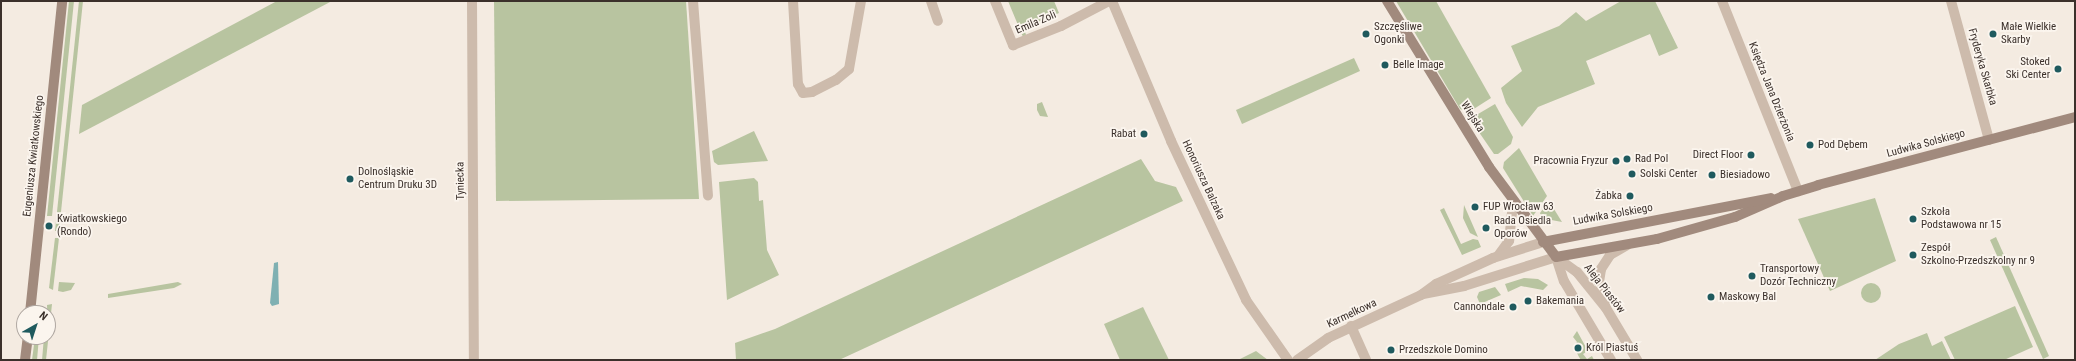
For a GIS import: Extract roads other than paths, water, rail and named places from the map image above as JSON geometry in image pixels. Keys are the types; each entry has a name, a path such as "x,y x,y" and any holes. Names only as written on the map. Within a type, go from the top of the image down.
{"main road":[{"name":"Eugeniusza Kwiatkowskiego","path":"31,305 62,1"},
{"name":"Wiejska","path":"1387,1 1513,202 1556,257"},
{"name":"Ludwika Solskiego","path":"1556,257 1657,239 1735,216 1798,191 2075,117"},
{"name":"Ludwika Solskiego","path":"1543,242 1783,196"},
{"path":"25,360 27,345"}],"street":[{"name":"Tyniecka","path":"472,1 474,360"},
{"path":"693,1 708,195"},
{"path":"793,1 798,84 804,92 812,92 836,80 849,69 861,1"},
{"path":"930,1 938,21"},
{"name":"Emila Zoli","path":"995,1 1013,45 1061,26 1109,1"},
{"name":"Honoriusza Balzaka","path":"1112,1 1171,142 1246,300 1288,360"},
{"name":"Księdza Jana Dzierżonia","path":"1722,1 1798,191"},
{"name":"Fryderyka Skarbka","path":"1951,1 1989,140"},
{"path":"1498,256 1509,241 1513,202"},
{"name":"Karmelkowa","path":"1297,360 1328,338 1421,295 1436,284 1498,256 1543,242"},
{"path":"1606,308 1599,282 1601,269 1610,255 1630,243"},
{"path":"1556,257 1564,281 1611,360"},
{"name":"Karmelkowa","path":"1421,295 1464,286 1556,257"},
{"name":"Aleja Piastów","path":"1556,257 1577,272 1606,308 1637,360"},
{"path":"1352,326 1366,360"}],"water":[{"path":"278,262 279,304 272,306 270,303 274,263"}],"place":[{"name":"Szczęśliwe Ogonki","path":"1366,34"},
{"name":"Małe Wielkie Skarby","path":"1993,34"},
{"name":"Belle Image","path":"1385,65"},
{"name":"Stoked Ski Center","path":"2058,69"},
{"name":"Rabat","path":"1144,134"},
{"name":"Pod Dębem","path":"1810,145"},
{"name":"Direct Floor","path":"1751,155"},
{"name":"Rad Pol","path":"1627,159"},
{"name":"Pracownia Fryzur","path":"1616,161"},
{"name":"Solski Center","path":"1632,174"},
{"name":"Biesiadowo","path":"1712,175"},
{"name":"Dolnośląskie Centrum Druku 3D","path":"350,179"},
{"name":"Żabka","path":"1630,196"},
{"name":"FUP Wrocław 63","path":"1475,207"},
{"name":"Szkoła Podstawowa nr 15","path":"1913,219"},
{"name":"Kwiatkowskiego (Rondo)","path":"49,226"},
{"name":"Rada Osiedla Oporów","path":"1486,228"},
{"name":"Zespół Szkolno-Przedszkolny nr 9","path":"1913,255"},
{"name":"Transportowy Dozór Techniczny","path":"1752,276"},
{"name":"Maskowy Bal","path":"1711,297"},
{"name":"Bakemania","path":"1528,301"},
{"name":"Cannondale","path":"1513,307"},
{"name":"Król Piastuś","path":"1578,348"},
{"name":"Przedszkole Domino","path":"1391,350"}]}
